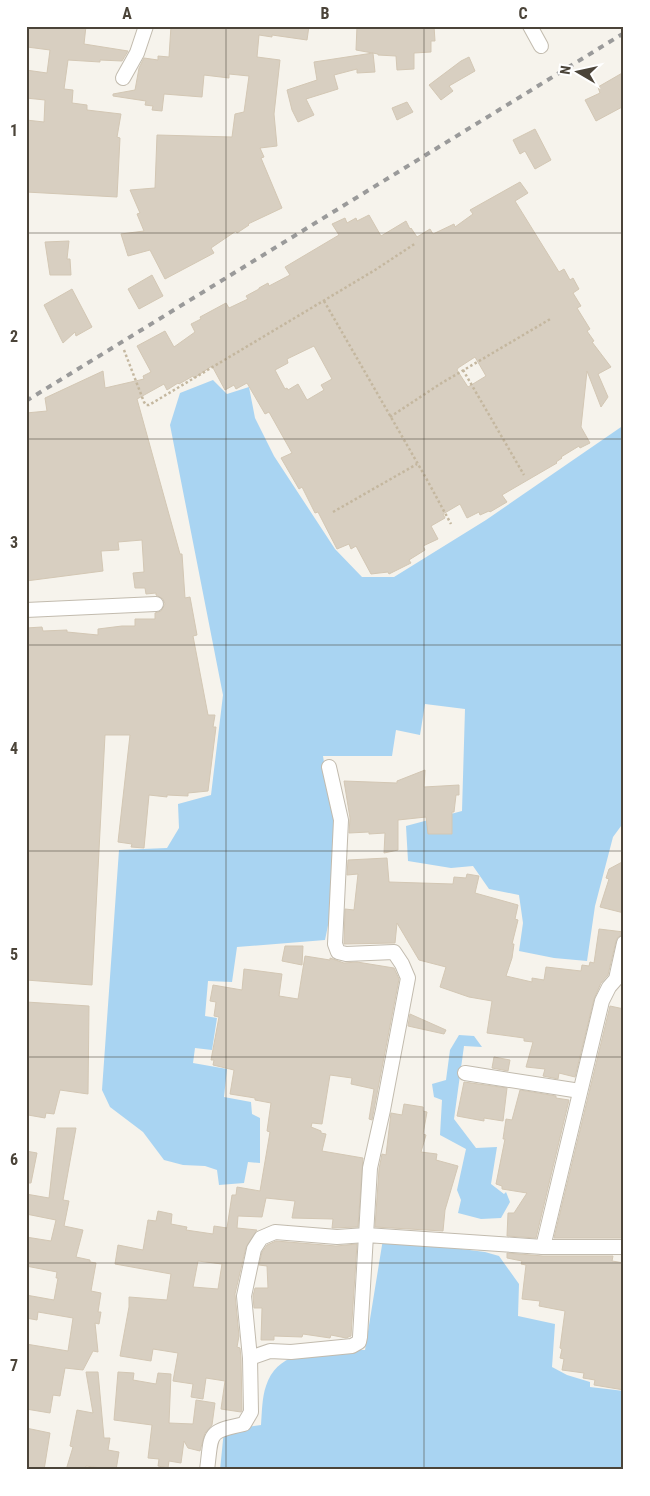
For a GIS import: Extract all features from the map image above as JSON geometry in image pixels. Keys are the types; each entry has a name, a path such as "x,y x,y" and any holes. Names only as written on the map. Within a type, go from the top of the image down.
{"street":[{"path":"123,78 137,53 146,26"},
{"path":"530,26 541,46"},
{"path":"26,610 156,604"},
{"path":"250,1358 270,1351 291,1352 352,1346 359,1342 370,1168 408,978 394,952 346,954 338,952 335,944 341,820 329,767"},
{"path":"543,1247 602,1001 609,987 616,979 624,943"},
{"path":"465,1073 580,1091"},
{"path":"207,1470 214,1433 221,1429 244,1424 251,1412 250,1358 244,1296 254,1249 260,1238 275,1232 337,1236 366,1235 543,1247 624,1247"}],"path":[{"path":"124,350 144,402 149,405 324,301 416,243"},
{"path":"324,301 451,524"},
{"path":"390,417 463,370 552,318"},
{"path":"463,370 524,474"},
{"path":"333,512 417,464"}],"water":[{"path":"213,380 227,394 249,387 255,418 274,456 335,549 362,577 394,577 486,520 624,425 624,822 613,837 595,906 587,961 554,958 519,951 523,923 519,895 489,889 473,866 451,868 408,861 406,826 462,811 465,709 425,704 420,735 396,730 392,756 323,756 336,836 333,901 325,940 237,947 232,982 208,981 205,1016 217,1018 212,1050 195,1048 193,1063 227,1069 224,1097 251,1102 252,1114 260,1118 260,1163 248,1162 244,1183 219,1185 217,1170 205,1166 183,1165 164,1160 143,1132 110,1107 102,1090 119,850 167,848 179,828 178,804 211,795 223,695 170,425 180,393"},
{"path":"459,1035 474,1036 482,1047 464,1046 454,1119 476,1148 497,1147 491,1184 504,1194 506,1192 510,1202 501,1218 481,1219 458,1213 461,1200 457,1190 466,1149 440,1135 442,1100 434,1097 432,1084 446,1080 450,1050"},
{"path":"383,1239 485,1252 499,1256 519,1284 518,1316 555,1324 552,1367 567,1375 590,1382 590,1387 624,1391 624,1470 220,1470 224,1430 261,1425 266,1386 273,1373 282,1363 294,1356 308,1352 337,1349 365,1350"}],"building":[{"path":"29,26 86,26 84,44 128,51 122,61 68,60 64,89 73,90 72,103 87,105 87,110 121,114 117,137 120,138 117,197 26,192 26,120 44,122 45,100 26,98 26,70 47,73 50,50 27,47"},
{"path":"171,26 309,26 307,40 259,35 257,57 280,60 274,114 277,146 260,148 264,157 261,158 282,208 248,224 237,233 236,231 211,248 214,253 165,279 150,250 128,256 121,234 144,231 137,214 140,213 130,190 155,188 157,135 232,137 235,114 244,112 249,76 229,74 229,78 204,75 202,97 164,94 162,111 152,110 153,106 145,105 146,101 113,96 113,94 135,90 139,68 144,58 158,60 158,56 169,57"},
{"path":"357,26 434,26 435,41 431,41 431,52 414,53 414,69 397,70 396,56 378,55 356,50"},
{"path":"373,53 375,72 357,73 357,69 334,75 338,89 306,99 314,115 298,122 292,110 287,90 317,80 314,62"},
{"path":"469,57 475,71 449,86 453,91 441,100 429,85"},
{"path":"624,72 624,106 596,121 585,100 600,93 598,87"},
{"path":"407,102 413,112 397,120 392,108"},
{"path":"535,129 551,160 535,169 525,151 520,154 513,140"},
{"path":"520,182 528,193 515,201 559,272 564,269 570,280 573,278 579,289 573,293 581,306 577,308 590,329 587,331 594,341 592,342 611,367 598,374 608,397 601,407 587,371 581,427 590,443 580,448 579,446 561,457 557,463 502,495 507,502 490,512 480,515 479,512 467,518 460,504 443,514 445,518 431,526 438,539 423,546 425,550 409,560 411,563 389,574 388,572 371,574 356,546 351,549 349,544 337,549 318,512 315,513 302,487 299,489 281,458 292,453 269,412 265,414 247,383 236,389 234,385 225,390 212,366 194,378 193,376 167,390 164,384 137,399 180,554 182,554 185,598 190,597 197,635 193,636 208,715 215,715 213,727 216,727 208,791 188,793 188,796 167,795 167,797 149,795 144,848 131,847 132,844 118,842 130,735 105,735 92,985 26,980 26,628 42,627 43,631 67,630 67,632 98,635 98,629 135,626 135,619 155,619 155,613 161,611 165,604 163,599 156,595 156,593 146,594 145,588 135,588 133,573 144,572 142,540 118,542 119,550 101,551 103,571 26,581 26,413 47,411 45,398 103,371 105,388 144,379 143,376 151,372 137,346 165,331 174,347 195,332 191,324 201,319 200,317 226,303 229,308 248,299 246,296 268,283 269,286 290,275 285,267 339,235 332,224 345,218 347,223 356,218 357,221 369,215 381,236 406,221 417,237 430,229 433,234 454,224 455,227 473,214 470,210","holes":["314,346 332,379 321,385 324,390 307,400 298,384 288,390 287,388 285,389 275,370 288,363 287,359","475,357 486,376 468,387 457,370"]},
{"path":"69,241 67,259 70,259 71,275 50,275 45,242"},
{"path":"152,275 163,296 139,309 128,289"},
{"path":"72,289 92,327 76,336 75,332 63,343 44,305"},
{"path":"425,770 424,787 459,785 459,795 456,795 454,812 452,812 452,834 428,834 426,817 398,820 398,850 384,853 385,833 349,833 350,818 344,781 397,783 397,781"},
{"path":"387,858 389,882 453,884 454,877 466,878 467,874 479,876 475,893 518,905 515,919 518,920 512,944 514,944 512,958 506,976 532,982 532,978 544,980 546,967 581,971 582,965 589,966 590,962 594,963 599,929 624,932 616,941 608,975 601,983 594,999 575,1077 559,1073 558,1079 543,1076 545,1069 526,1067 533,1042 524,1041 524,1038 487,1033 492,1001 469,997 440,987 446,967 419,960 397,923 395,943 344,944 345,909 354,910 358,874 347,875 348,860"},
{"path":"624,861 624,913 600,907 609,879 606,878 609,869"},
{"path":"285,946 303,946 302,965 282,961"},
{"path":"305,956 330,960 330,958 344,963 357,962 394,968 399,979 372,1120 369,1119 374,1089 351,1084 352,1078 330,1075 322,1124 312,1123 311,1127 326,1134 322,1151 363,1158 358,1227 332,1228 333,1219 292,1218 295,1201 266,1198 262,1217 238,1216 237,1228 257,1230 246,1247 235,1294 239,1336 237,1347 240,1348 241,1358 242,1410 241,1412 221,1409 225,1381 206,1378 203,1399 191,1397 193,1384 173,1381 178,1353 153,1349 151,1361 120,1356 129,1307 129,1297 167,1300 171,1274 115,1264 118,1245 143,1250 148,1220 156,1221 158,1211 172,1214 171,1224 187,1227 186,1230 213,1234 214,1226 227,1228 232,1195 236,1195 237,1187 260,1191 270,1132 267,1131 271,1103 230,1094 234,1070 213,1065 214,1060 211,1060 219,1017 214,1016 216,1002 210,1001 213,985 242,990 244,969 282,974 279,996 298,999","holes":["198,1261 222,1264 218,1289 193,1287"]},
{"path":"26,1002 89,1006 88,1094 60,1090 54,1114 46,1113 45,1118 28,1115 26,1098"},
{"path":"610,1006 624,1009 623,1238 554,1238"},
{"path":"410,1014 446,1030 444,1034 408,1026"},
{"path":"494,1057 510,1060 508,1071 492,1068"},
{"path":"464,1082 507,1088 503,1121 484,1118 484,1121 457,1116"},
{"path":"520,1090 569,1100 536,1238 507,1236 508,1213 514,1213 527,1193 502,1189 502,1186 496,1184 505,1139 503,1139 506,1119 512,1120"},
{"path":"404,1104 423,1107 423,1111 427,1112 423,1134 426,1135 421,1152 437,1154 436,1160 458,1166 445,1210 443,1231 375,1227 379,1169 382,1154 386,1155 391,1113 402,1115"},
{"path":"57,1128 76,1128 63,1200 69,1201 64,1226 83,1230 76,1257 96,1263 91,1291 101,1293 98,1312 101,1312 99,1324 95,1323 98,1352 93,1351 83,1370 65,1368 60,1396 53,1395 50,1413 26,1409 26,1344 68,1351 73,1318 38,1312 37,1320 26,1318 26,1295 54,1300 58,1278 56,1278 57,1272 26,1266 26,1237 51,1241 56,1220 26,1214 26,1194 49,1198"},
{"path":"26,1151 37,1153 31,1183 26,1183"},
{"path":"276,1241 336,1246 357,1244 351,1336 346,1338 331,1335 330,1338 303,1334 302,1337 274,1336 274,1340 261,1340 262,1308 254,1308 253,1296 255,1288 268,1288 267,1266 259,1265 262,1252 267,1245"},
{"path":"507,1253 543,1256 613,1256 612,1261 624,1263 624,1390 594,1385 595,1380 583,1378 584,1373 562,1370 564,1359 560,1358 562,1349 560,1348 565,1311 539,1306 540,1301 522,1299 526,1265 521,1264 522,1261 507,1258"},
{"path":"86,1372 98,1372 104,1438 110,1438 108,1450 119,1452 116,1470 86,1466 86,1470 66,1470 73,1447 70,1446 77,1410 93,1413"},
{"path":"118,1372 134,1373 133,1380 156,1384 158,1373 171,1374 169,1423 193,1424 196,1400 215,1403 212,1425 205,1433 200,1451 188,1448 184,1441 181,1463 169,1461 168,1468 158,1466 159,1459 148,1458 152,1425 114,1420"},
{"path":"26,1428 50,1433 44,1470 26,1470"}],"railway":[{"path":"26,401 624,33"}]}
